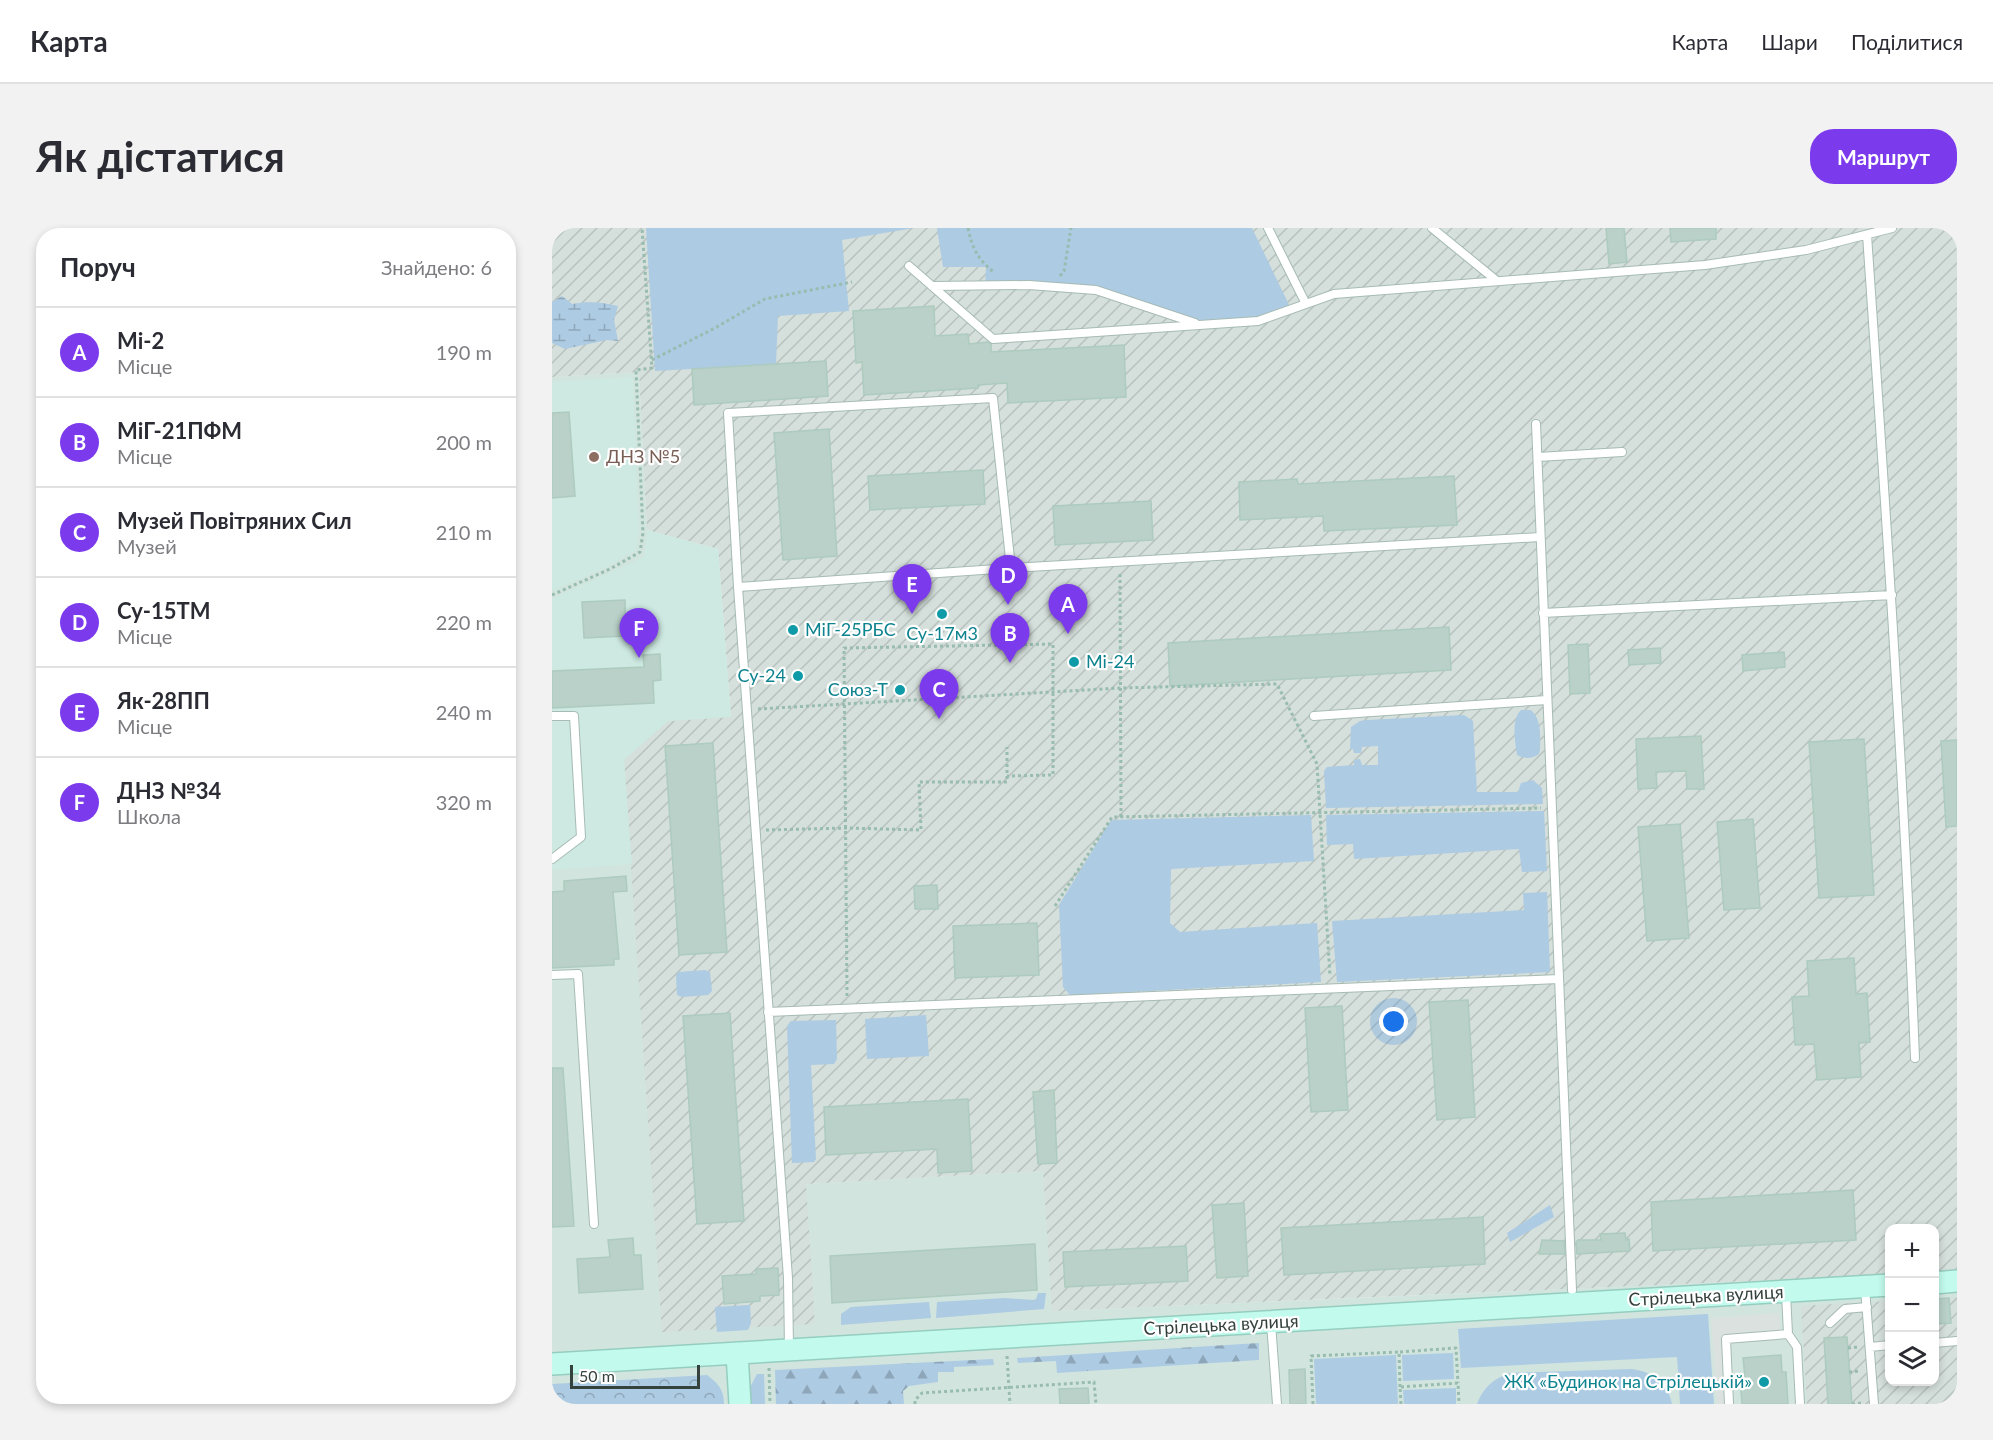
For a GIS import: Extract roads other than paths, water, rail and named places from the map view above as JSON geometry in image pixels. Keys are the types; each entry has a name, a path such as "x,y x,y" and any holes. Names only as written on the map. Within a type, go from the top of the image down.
{"main road":[{"path":"1939,1283 1957,1281"},
{"name":"Стрілецька вулиця","path":"552,1364 1786,1292 1866,1297 1885,1288"},
{"path":"737,1353 740,1404"}],"lane":[{"path":"1268,228 1306,304"},
{"path":"1432,228 1497,281"},
{"path":"909,266 993,339 1258,321 1334,294 1705,265 1806,250 1892,228"},
{"path":"1867,235 1892,595 1906,837 1915,1058"},
{"path":"932,286 1051,287 1096,290 1200,325"},
{"path":"789,1350 788,1278 738,587 728,413 993,398 1011,568"},
{"path":"1536,424 1572,1290"},
{"path":"1538,456 1622,452"},
{"path":"738,587 1011,568 1540,537"},
{"path":"1543,613 1892,595"},
{"path":"1314,716 1547,700"},
{"path":"552,716 574,716 581,837 552,859"},
{"path":"552,975 578,974 594,1224"},
{"path":"768,1012 1558,980"},
{"path":"1786,1292 1788,1334 1797,1347 1800,1404"},
{"path":"1830,1323 1845,1309 1866,1297 1875,1404"},
{"path":"1271,1322 1277,1404"},
{"path":"1729,1404 1726,1339 1788,1334"},
{"path":"1939,1343 1957,1341"},
{"path":"1870,1347 1885,1346"}],"place":[{"name":"ДНЗ №5","path":"594,457"},
{"name":"Су-15ТМ","path":"1008,605"},
{"name":"Як-28ПП","path":"912,614"},
{"name":"Су-17м3","path":"942,614"},
{"name":"МіГ-25РБС","path":"793,630"},
{"name":"Мі-2","path":"1068,634"},
{"name":"ДНЗ №34","path":"639,658"},
{"name":"Мі-24","path":"1074,662"},
{"name":"МіГ-21ПФМ","path":"1010,663"},
{"name":"Су-24","path":"798,676"},
{"name":"Союз-Т","path":"900,690"},
{"name":"Музей Повітряних Сил","path":"939,719"},
{"name":"ЖК «Будинок на Стрілецькій»","path":"1764,1382"}]}
